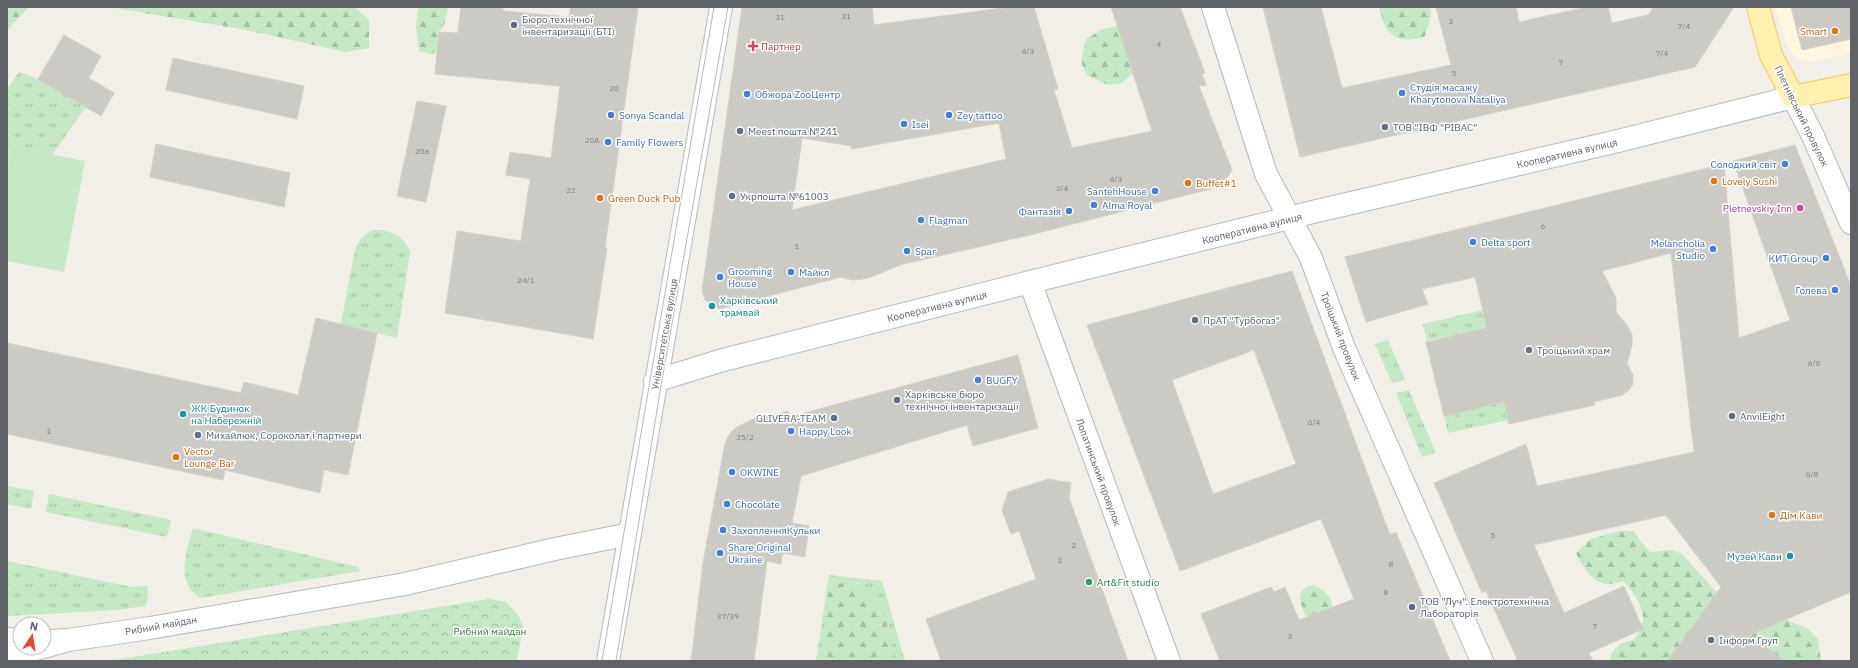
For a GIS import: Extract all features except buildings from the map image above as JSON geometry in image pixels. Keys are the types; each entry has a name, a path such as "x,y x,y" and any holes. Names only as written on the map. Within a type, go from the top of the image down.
{"main road":[{"name":"Плетнівський провулок","path":"1758,7 1772,55 1794,97"},
{"name":"Кооперативна вулиця","path":"1794,97 1851,85"}],"street":[{"name":"Університетська вулиця","path":"608,661 655,381 721,7"},
{"name":"Троїцький провулок","path":"1213,7 1266,174 1289,219 1312,258 1344,348 1482,661"},
{"name":"Кооперативна вулиця","path":"655,381 724,360 1030,282 1611,143 1794,97"},
{"name":"Плетнівський провулок","path":"1794,97 1813,136 1851,223"},
{"name":"Лопатинський провулок","path":"1030,282 1169,661"},
{"name":"Рибний майдан","path":"52,641 68,640 405,584 555,549 630,534"},
{"path":"52,645 68,640"}],"shaded area":[{"path":"1775,7 1851,7 1851,53 1813,62 1800,60 1792,54 1786,42"}],"green space":[{"path":"7,7 29,7 7,30"},
{"path":"109,7 354,7 369,20 369,48 345,52 246,30"},
{"path":"418,7 448,7 445,23 439,32 437,50 433,54 419,51 416,27"},
{"path":"1379,7 1429,7 1431,15 1425,36 1415,39 1404,39 1395,36 1387,29"},
{"path":"1117,26 1133,73 1120,84 1108,85 1087,75 1081,62 1086,39 1103,29"},
{"path":"19,72 38,79 86,107 52,155 12,147 7,172 7,89"},
{"path":"12,147 85,161 64,272 7,261 7,172"},
{"path":"374,230 391,232 396,235 404,242 410,252 397,338 341,324 355,249 363,237"},
{"path":"1483,310 1487,328 1427,341 1423,324"},
{"path":"1388,340 1405,380 1392,383 1375,344"},
{"path":"1409,390 1436,453 1422,457 1396,393"},
{"path":"1504,402 1508,420 1448,433 1444,416"},
{"path":"7,486 34,491 31,509 7,504"},
{"path":"49,494 171,520 167,537 46,512"},
{"path":"193,528 358,567 360,571 201,598 193,592 188,585 185,576 186,556"},
{"path":"1619,531 1634,531 1650,552 1673,550 1683,555 1719,595 1807,628 1818,639 1821,661 1778,661 1756,638 1710,620 1675,661 1611,661 1611,654 1620,644 1635,639 1643,622 1642,611 1636,597 1623,581 1607,584 1597,581 1584,568 1576,553 1591,539"},
{"path":"7,561 132,587 147,586 148,597 145,606 117,610 7,616"},
{"path":"829,575 882,581 905,661 816,661"},
{"path":"836,583 853,585 879,603 887,625 896,661 820,661 828,601 828,586"},
{"path":"1314,585 1327,594 1335,615 1311,625 1302,608 1300,596 1306,587"},
{"name":"Рибний майдан","path":"489,599 506,602 518,615 523,626 517,661 108,661"}],"tram line":[{"path":"602,661 714,7"},
{"path":"616,661 662,380 728,7"}],"place":[{"name":"Бюро технічної інвентаризації (БТІ)","path":"514,25"},
{"name":"Smart","path":"1835,31"},
{"name":"Партнер","path":"753,46"},
{"name":"Студія масажу Kharytonova Nataliya","path":"1402,93"},
{"name":"Обжора ZooЦентр","path":"747,94"},
{"name":"Sonya Scandal","path":"611,115"},
{"name":"Zey tattoo","path":"949,115"},
{"name":"Isei","path":"904,124"},
{"name":"ТОВ \"ІВФ \"РІВАС\"","path":"1385,127"},
{"name":"Meest пошта №241","path":"740,131"},
{"name":"Family Flowers","path":"608,142"},
{"name":"Солодкий світ","path":"1785,164"},
{"name":"Lovely Sushi","path":"1714,181"},
{"name":"Buffet#1","path":"1188,183"},
{"name":"SantehHouse","path":"1155,191"},
{"name":"Укрпошта №61003","path":"732,196"},
{"name":"Green Duck Pub","path":"600,198"},
{"name":"Alma Royal","path":"1094,205"},
{"name":"Pletnevskiy Inn","path":"1800,208"},
{"name":"Фантазія","path":"1069,211"},
{"name":"Flagman","path":"921,220"},
{"name":"Delta sport","path":"1473,242"},
{"name":"Melancholia Studio","path":"1713,249"},
{"name":"Spar","path":"907,251"},
{"name":"КИТ Group","path":"1826,258"},
{"name":"Майкл","path":"791,272"},
{"name":"Grooming House","path":"720,277"},
{"name":"Голева","path":"1835,290"},
{"name":"Харківський трамвай","path":"712,306"},
{"name":"ПрАТ \"Турбогаз\"","path":"1195,320"},
{"name":"Троїцький храм","path":"1529,350"},
{"name":"BUGFY","path":"978,380"},
{"name":"Харківське бюро технічної інвентаризації","path":"897,400"},
{"name":"ЖК Будинок на Набережній","path":"183,414"},
{"name":"AnvilEight","path":"1732,416"},
{"name":"GLIVERA-TEAM","path":"834,418"},
{"name":"Happy Look","path":"791,431"},
{"name":"Михайлюк, Сороколат і партнери","path":"198,435"},
{"name":"Vector Lounge Bar","path":"176,457"},
{"name":"OKWINE","path":"732,472"},
{"name":"Chocolate","path":"727,504"},
{"name":"Дім Кави","path":"1772,515"},
{"name":"ЗахопленняКульки","path":"723,530"},
{"name":"Share Original Ukraine","path":"720,553"},
{"name":"Музей Кави","path":"1790,556"},
{"name":"Art&Fit studio","path":"1089,582"},
{"name":"ТОВ \"Луч\". Електротехнічна Лабораторія","path":"1412,607"},
{"name":"Інформ Груп","path":"1711,640"}]}
